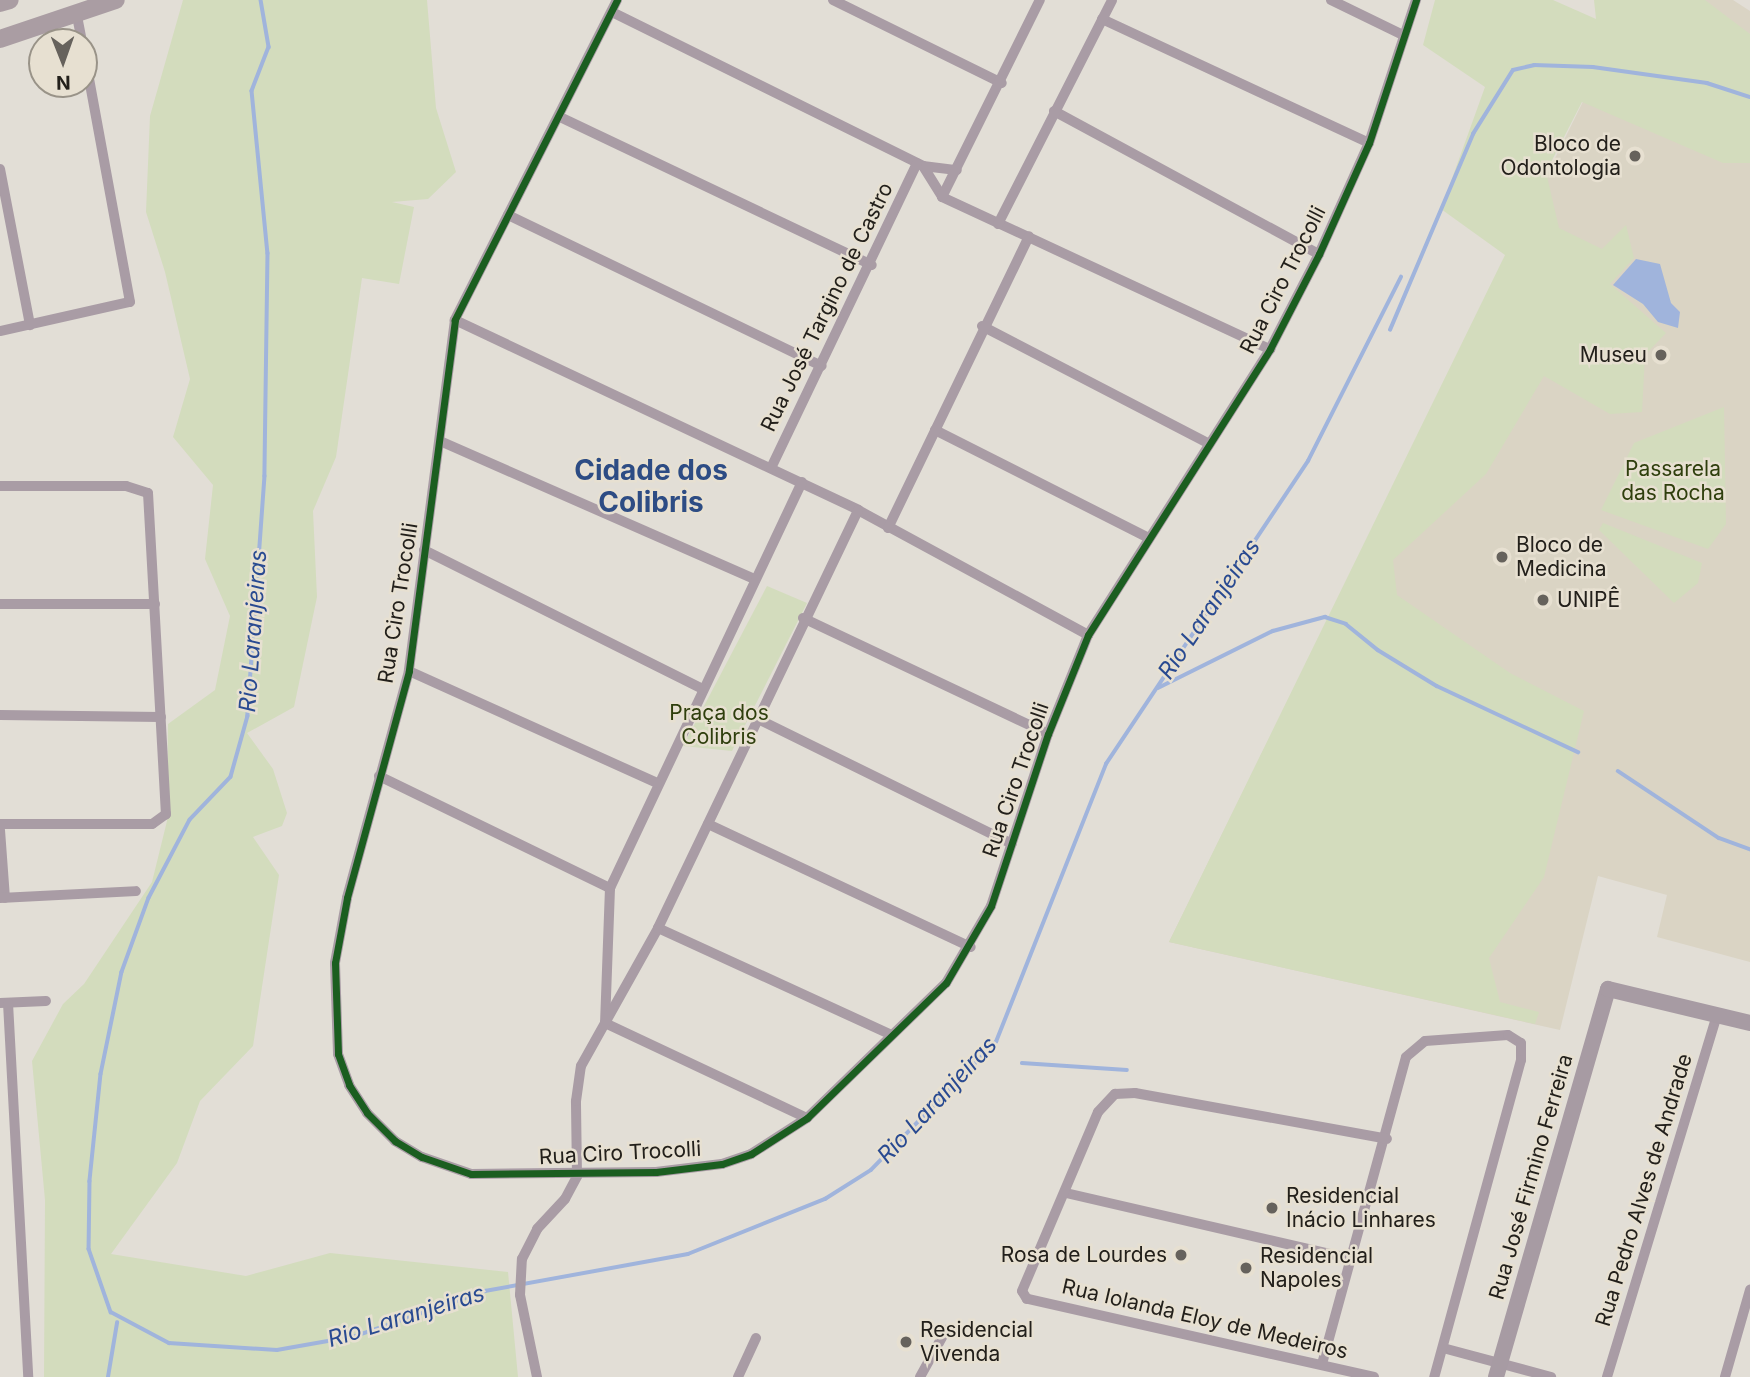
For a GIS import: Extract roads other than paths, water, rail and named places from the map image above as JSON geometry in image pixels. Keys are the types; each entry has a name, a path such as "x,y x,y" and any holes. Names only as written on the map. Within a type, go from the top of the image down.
{"main road":[{"path":"0,3 10,0"},
{"path":"0,39 77,16 116,0"},
{"name":"Rua José Firmino Ferreira","path":"1498,1370 1608,989 1717,1014"},
{"path":"1717,1014 1750,1023"}],"street":[{"name":"Rua Ciro Trocolli","path":"617,0 614,13 455,320 409,671 347,898 335,963 338,1054 349,1085 368,1113 395,1141 445,1167 471,1174 577,1176 722,1164 773,1143 807,1118 946,983 971,947 1012,844 1048,734 1088,635 1270,349 1319,254 1369,143 1416,0"},
{"path":"833,0 1002,83"},
{"path":"942,197 1002,83 1040,0"},
{"path":"998,224 1112,0"},
{"path":"1331,0 1403,35"},
{"path":"614,13 920,165 957,170"},
{"path":"77,16 79,28"},
{"path":"1102,19 1369,143"},
{"path":"0,331 130,302 92,98"},
{"path":"1054,111 1319,254"},
{"path":"560,117 872,265"},
{"path":"920,165 942,197 1270,349"},
{"name":"Rua José Targino de Castro","path":"771,468 920,165"},
{"path":"0,169 30,325"},
{"path":"508,215 822,366"},
{"path":"888,528 982,326 1029,236"},
{"path":"455,320 802,482 1088,635"},
{"path":"982,326 1208,443"},
{"path":"935,430 1149,538"},
{"path":"440,442 754,579"},
{"path":"605,1023 610,888 657,783 802,482"},
{"path":"0,486 126,486 140,488 150,500 166,814 152,824 0,827 2,898 135,891"},
{"path":"537,1377 520,1294 520,1280 527,1245 565,1199 577,1176 577,1079 605,1023 659,928 803,618 858,510"},
{"path":"424,550 703,689"},
{"path":"0,604 156,604"},
{"path":"803,618 1048,734"},
{"path":"409,671 657,783"},
{"path":"0,715 160,717"},
{"path":"756,718 1012,844"},
{"path":"379,776 610,888"},
{"path":"708,824 971,947"},
{"path":"659,928 892,1035"},
{"path":"28,1377 4,1003 46,1001"},
{"name":"Rua Pedro Alves de Andrade","path":"1607,1377 1717,1014"},
{"path":"605,1023 807,1118"},
{"path":"1322,1364 1387,1139 1406,1057 1425,1041 1508,1035 1521,1043 1521,1060 1435,1376"},
{"path":"1353,1259 1066,1194 1106,1101 1115,1094 1135,1093 1387,1139"},
{"name":"Rua Iolanda Eloy de Medeiros","path":"1066,1194 1022,1287 1027,1299 1374,1377"},
{"path":"1725,1377 1750,1290"},
{"path":"919,1377 946,1330"},
{"path":"751,1377 739,1375 756,1338"},
{"path":"1443,1348 1498,1370 1551,1377"}],"water":[{"path":"1636,259 1660,264 1671,303 1680,312 1678,328 1658,322 1643,304 1613,285"}],"waterway":[{"name":"Rio Laranjeiras","path":"261,0 269,47 252,91 268,253 265,476 248,716 231,777 190,820 149,898 122,972 101,1074 90,1181 89,1249 111,1312 169,1343 277,1350 356,1336 485,1291 688,1254 825,1199 871,1170 996,1042 1106,764 1308,461 1401,277"},
{"path":"1390,330 1473,134 1513,70 1534,65 1593,67 1707,83 1750,97"},
{"path":"1158,688 1273,631 1325,617 1346,624 1378,650 1437,686 1578,752"},
{"path":"1618,771 1719,838 1750,849"},
{"path":"1022,1063 1127,1070"},
{"path":"108,1377 117,1323"}],"place":[{"name":"Bloco de Odontologia","path":"1635,156"},
{"name":"Museu","path":"1661,355"},
{"name":"Bloco de Medicina","path":"1502,557"},
{"name":"UNIPÊ","path":"1543,600"},
{"name":"Residencial Inácio Linhares","path":"1272,1208"},
{"name":"Rosa de Lourdes","path":"1181,1255"},
{"name":"Residencial Napoles","path":"1246,1268"},
{"name":"Residencial Vivenda","path":"906,1342"}],"district":[{"name":"Cidade dos Colibris","path":"651,486"}],"park label":[{"name":"Passarela das Rocha","path":"1673,481"},
{"name":"Praça dos Colibris","path":"719,725"}]}
